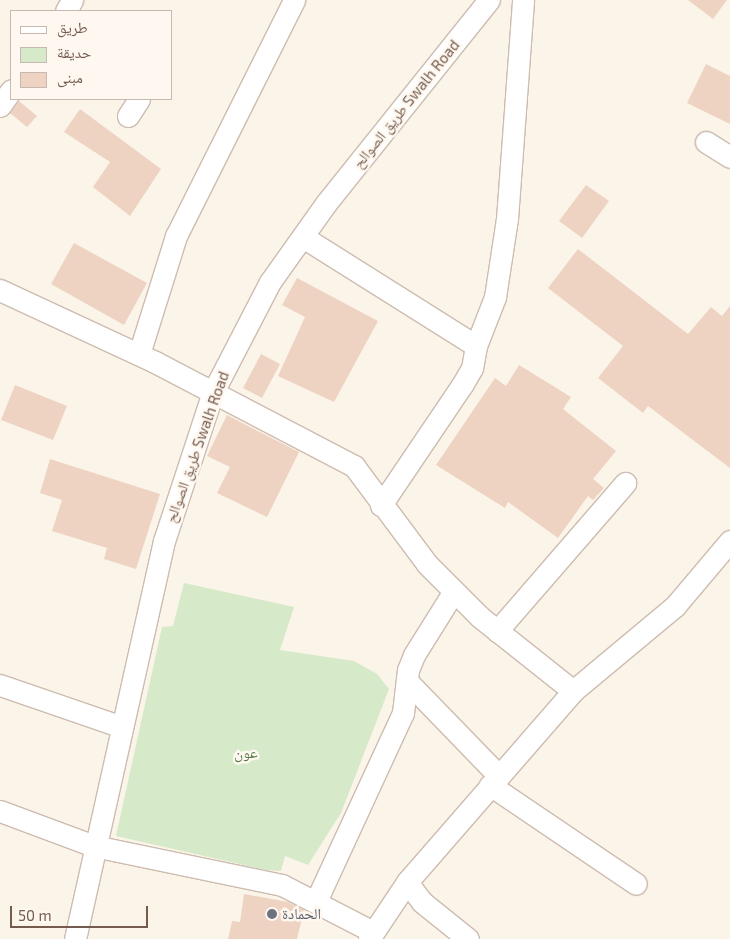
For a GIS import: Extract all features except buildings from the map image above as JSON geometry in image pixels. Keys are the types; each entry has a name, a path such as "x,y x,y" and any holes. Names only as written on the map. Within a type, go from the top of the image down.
{"street":[{"path":"139,354 176,236 294,0"},
{"name":"طريق الصوالح Swalh Road","path":"75,939 119,726 164,542 213,392 270,282 303,236 489,0"},
{"path":"380,505 472,368 476,346 495,297 508,219 523,0"},
{"path":"0,106 10,91"},
{"path":"706,142 730,157"},
{"path":"303,236 476,346"},
{"path":"0,290 139,354 354,466 380,505 454,591 497,631 573,691"},
{"path":"497,631 626,483"},
{"path":"0,811 94,846 282,885 317,900 371,936 407,882 573,691 675,606 730,541"},
{"path":"317,900 403,713 407,681 414,655 454,591"},
{"path":"407,681 494,781 636,884"},
{"path":"0,685 119,726"},
{"path":"407,882 422,902 468,939"}],"green space":[{"name":"عون","path":"184,583 294,607 280,650 354,661 377,674 389,689 341,813 308,865 285,856 281,871 266,870 116,836 162,627 173,626"}],"place":[{"name":"الحمادة","path":"272,914"}]}
